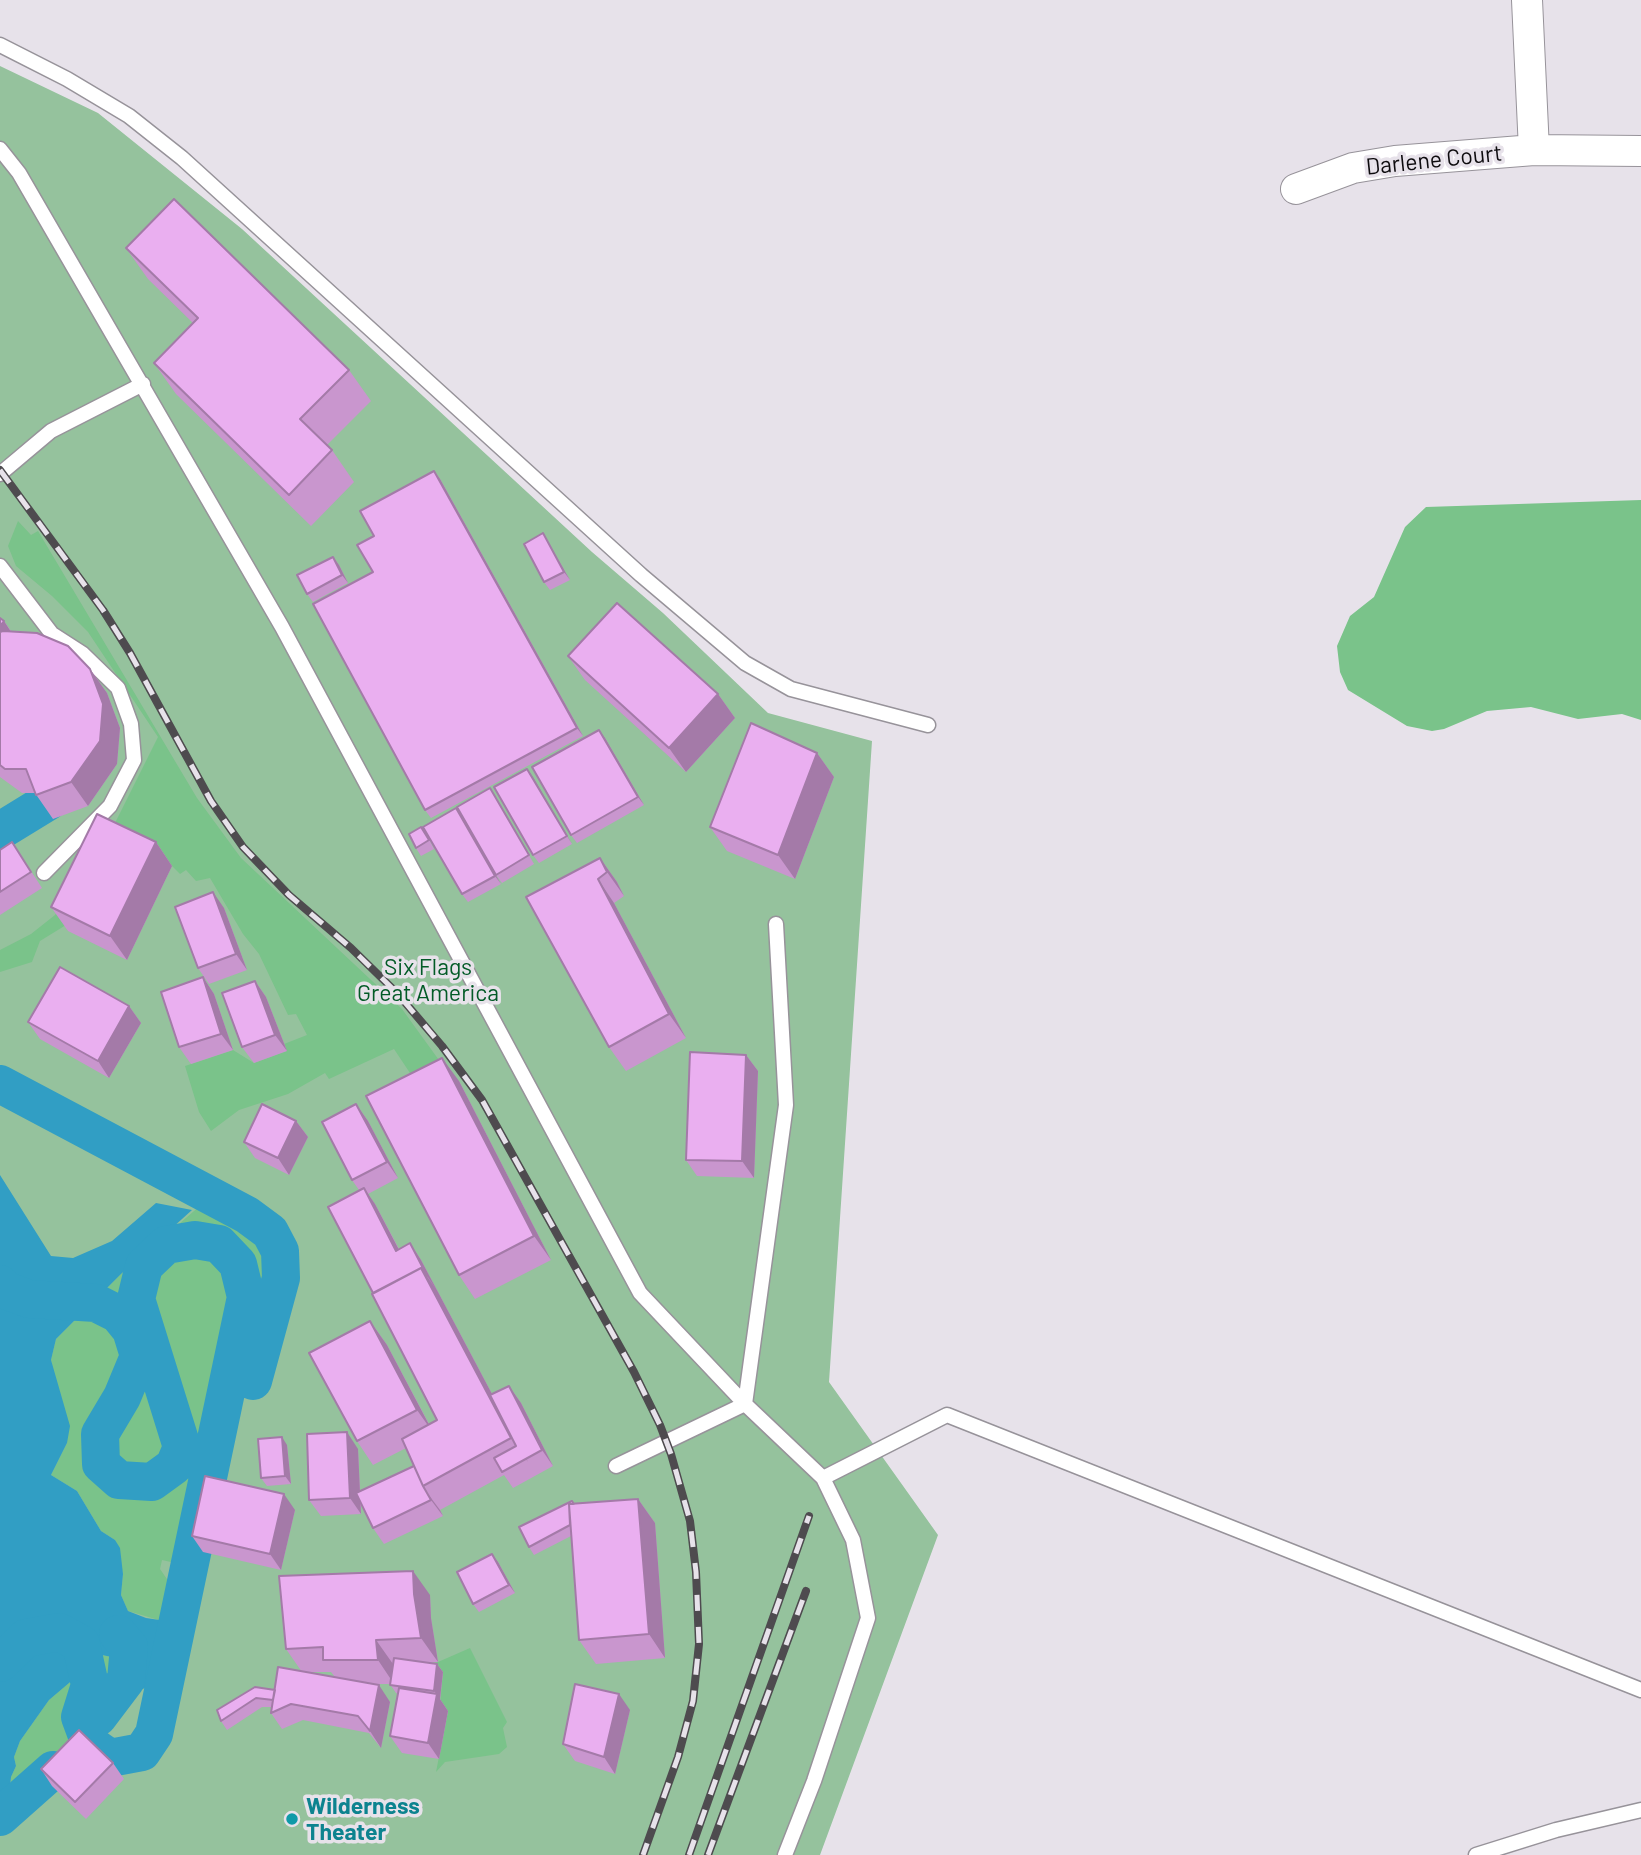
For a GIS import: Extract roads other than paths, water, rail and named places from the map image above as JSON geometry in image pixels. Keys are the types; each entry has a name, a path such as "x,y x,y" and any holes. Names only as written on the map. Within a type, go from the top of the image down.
{"street":[{"path":"1527,0 1534,150"},
{"name":"Darlene Court","path":"1296,189 1353,169 1395,161 1534,150 1641,151"}],"lane":[{"path":"0,45 67,79 129,116 183,158 641,575 745,663 791,689 928,725"},
{"path":"0,149 19,173 282,627 640,1293 746,1404 823,1478 853,1540 868,1618 814,1781 785,1855"},
{"path":"0,474 51,431 143,384"},
{"path":"0,566 52,634 83,654 118,688 131,724 134,760 110,806 44,873"},
{"path":"746,1404 786,1105 776,925"},
{"path":"616,1466 746,1404"},
{"path":"823,1478 947,1415 1641,1690"},
{"path":"1476,1855 1556,1830 1641,1810"}],"water":[{"path":"0,1175 51,1256 73,1258 112,1241 156,1203 192,1210 121,1274 56,1339 51,1360 70,1426 67,1443 51,1475 77,1491 101,1531 115,1540 120,1548 123,1574 121,1595 128,1611 146,1618 193,1625 181,1666 128,1698 121,1659 102,1655 49,1700 20,1741 14,1757 16,1766 10,1787 0,1802"}],"waterway":[{"path":"0,831 49,801"},
{"path":"0,1084 247,1215 270,1232 280,1251 281,1278 253,1381"},
{"path":"0,1284 5,1290 29,1299 96,1303 118,1314 131,1330 139,1356 122,1397 100,1434 101,1464 119,1480 152,1482 174,1466 182,1447 136,1299 144,1266 166,1245 195,1240 219,1244 238,1264 246,1297 154,1734 142,1752 110,1758 90,1744 80,1717 90,1685 81,1644 59,1632 26,1638 0,1663"},
{"path":"98,1717 126,1680 129,1647 118,1634"},
{"path":"0,1817 53,1770"}],"railway":[{"path":"0,470 103,610 130,653 211,801 243,847 289,895 351,948 397,993 442,1046 482,1100 634,1372 660,1425 690,1521 696,1572 699,1644 693,1701 678,1757 643,1855"},
{"path":"689,1855 809,1516"},
{"path":"708,1855 806,1591"}],"place":[{"name":"Wilderness Theater","path":"292,1819"}],"park label":[{"name":"Six Flags Great America","path":"428,980"}]}
